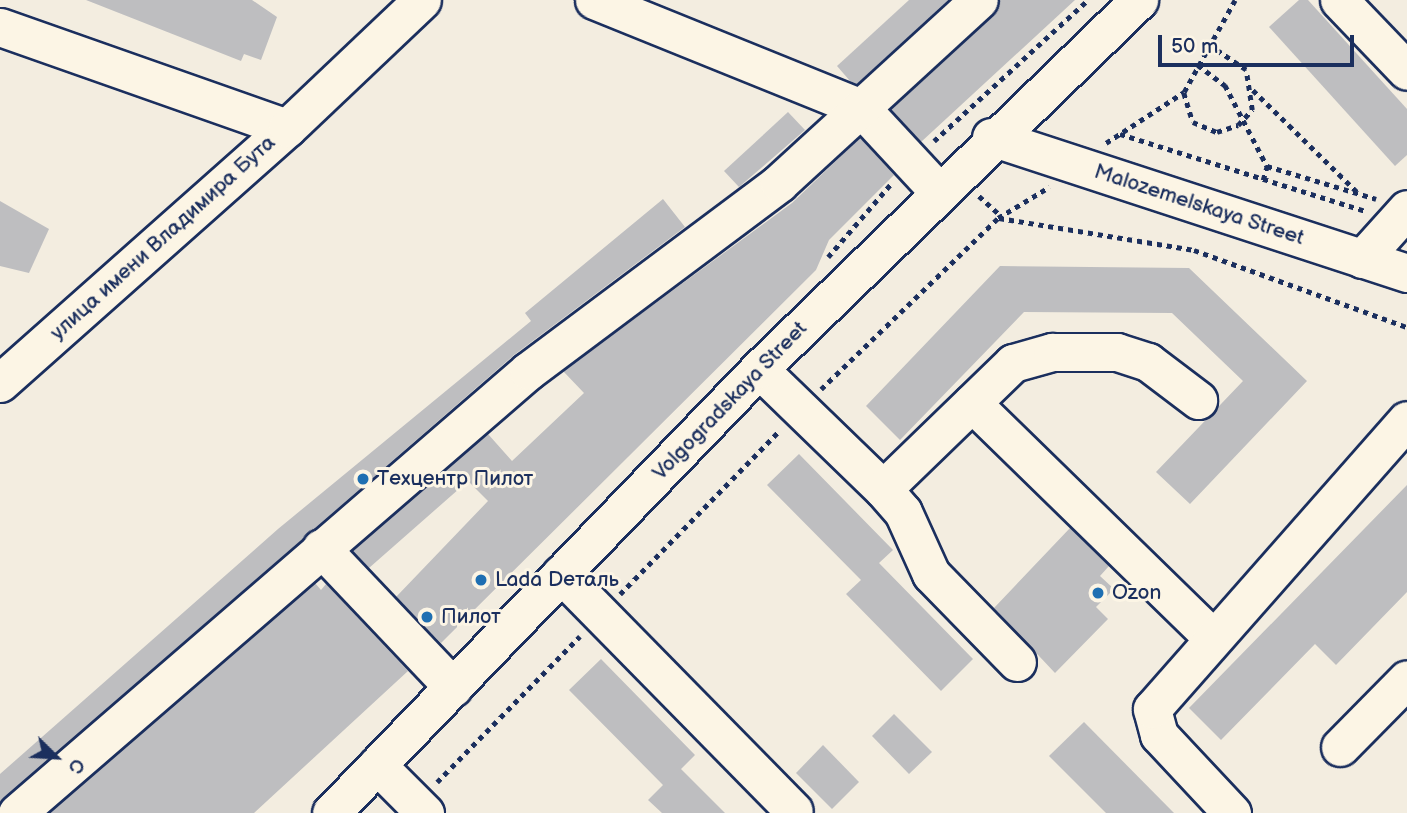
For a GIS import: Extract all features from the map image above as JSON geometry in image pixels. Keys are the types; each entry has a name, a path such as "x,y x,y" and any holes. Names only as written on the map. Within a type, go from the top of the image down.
{"street":[{"path":"594,0 861,108 938,191"},
{"path":"17,813 528,371 779,183 979,0"},
{"name":"Volgogradskaya Street","path":"331,813 759,369 991,137 1139,0"},
{"path":"287,128 417,1"},
{"path":"1355,6 1407,71"},
{"name":"улица имени Владимира Бута","path":"0,27 287,128 0,383"},
{"name":"Malozemelskaya Street","path":"991,137 1407,273"},
{"path":"1362,259 1402,215"},
{"path":"883,489 1013,363 1052,352 1117,352 1148,362 1198,400"},
{"path":"759,369 883,489 903,512 931,574 1017,663"},
{"path":"972,403 1211,636"},
{"path":"1232,813 1152,723 1158,697 1407,420"},
{"path":"321,548 453,687"},
{"path":"561,574 793,811"},
{"path":"1340,747 1407,679"},
{"path":"377,765 421,808"}],"path":[{"path":"928,146 1088,0"},
{"path":"1235,0 1184,92 1119,134 1262,180 1402,215"},
{"path":"1209,45 1246,70 1254,90 1357,192"},
{"path":"1198,65 1225,85 1246,119 1267,166 1262,180"},
{"path":"1246,119 1254,90"},
{"path":"1184,92 1187,114 1199,127 1217,132 1246,119"},
{"path":"1267,166 1357,192 1402,215"},
{"path":"421,808 601,614 800,408 998,218 1038,195"},
{"path":"998,218 1194,250 1407,327"}],"building":[{"path":"86,0 252,0 277,17 261,60 244,54 241,61"},
{"path":"909,0 948,0 857,84 850,81 837,66"},
{"path":"999,0 1075,0 921,142 891,109 993,15"},
{"path":"1299,0 1308,0 1407,109 1407,155 1395,166 1269,27"},
{"path":"788,112 805,130 739,187 724,171"},
{"path":"860,138 894,175 829,240 816,270 441,643 396,597 488,501 468,481 369,568 352,551 488,434 512,461 584,393 563,371 792,203"},
{"path":"663,199 685,227 514,355 0,802 0,774 278,529 531,321 525,313"},
{"path":"0,201 49,229 29,273 0,266"},
{"path":"1000,266 1189,268 1307,381 1190,504 1156,472 1243,381 1172,313 1024,312 900,440 866,406"},
{"path":"799,454 893,550 879,563 973,659 941,691 846,594 861,580 767,485"},
{"path":"1407,485 1407,592 1336,665 1315,644 1221,740 1189,708"},
{"path":"1070,528 1109,566 1100,576 1114,589 1096,607 1108,619 1055,673 994,608"},
{"path":"315,583 321,590 326,584 408,671 254,813 49,813"},
{"path":"601,659 695,755 681,769 725,813 662,813 648,800 663,785 569,690"},
{"path":"894,714 932,752 909,774 872,736"},
{"path":"1084,722 1174,813 1106,813 1049,756"},
{"path":"823,745 859,782 832,809 796,773"}],"place":[{"name":"Техцентр Пилот","path":"363,479"},
{"name":"Lada Dеталь","path":"481,580"},
{"name":"Ozon","path":"1098,593"},
{"name":"Пилот","path":"427,617"}]}
